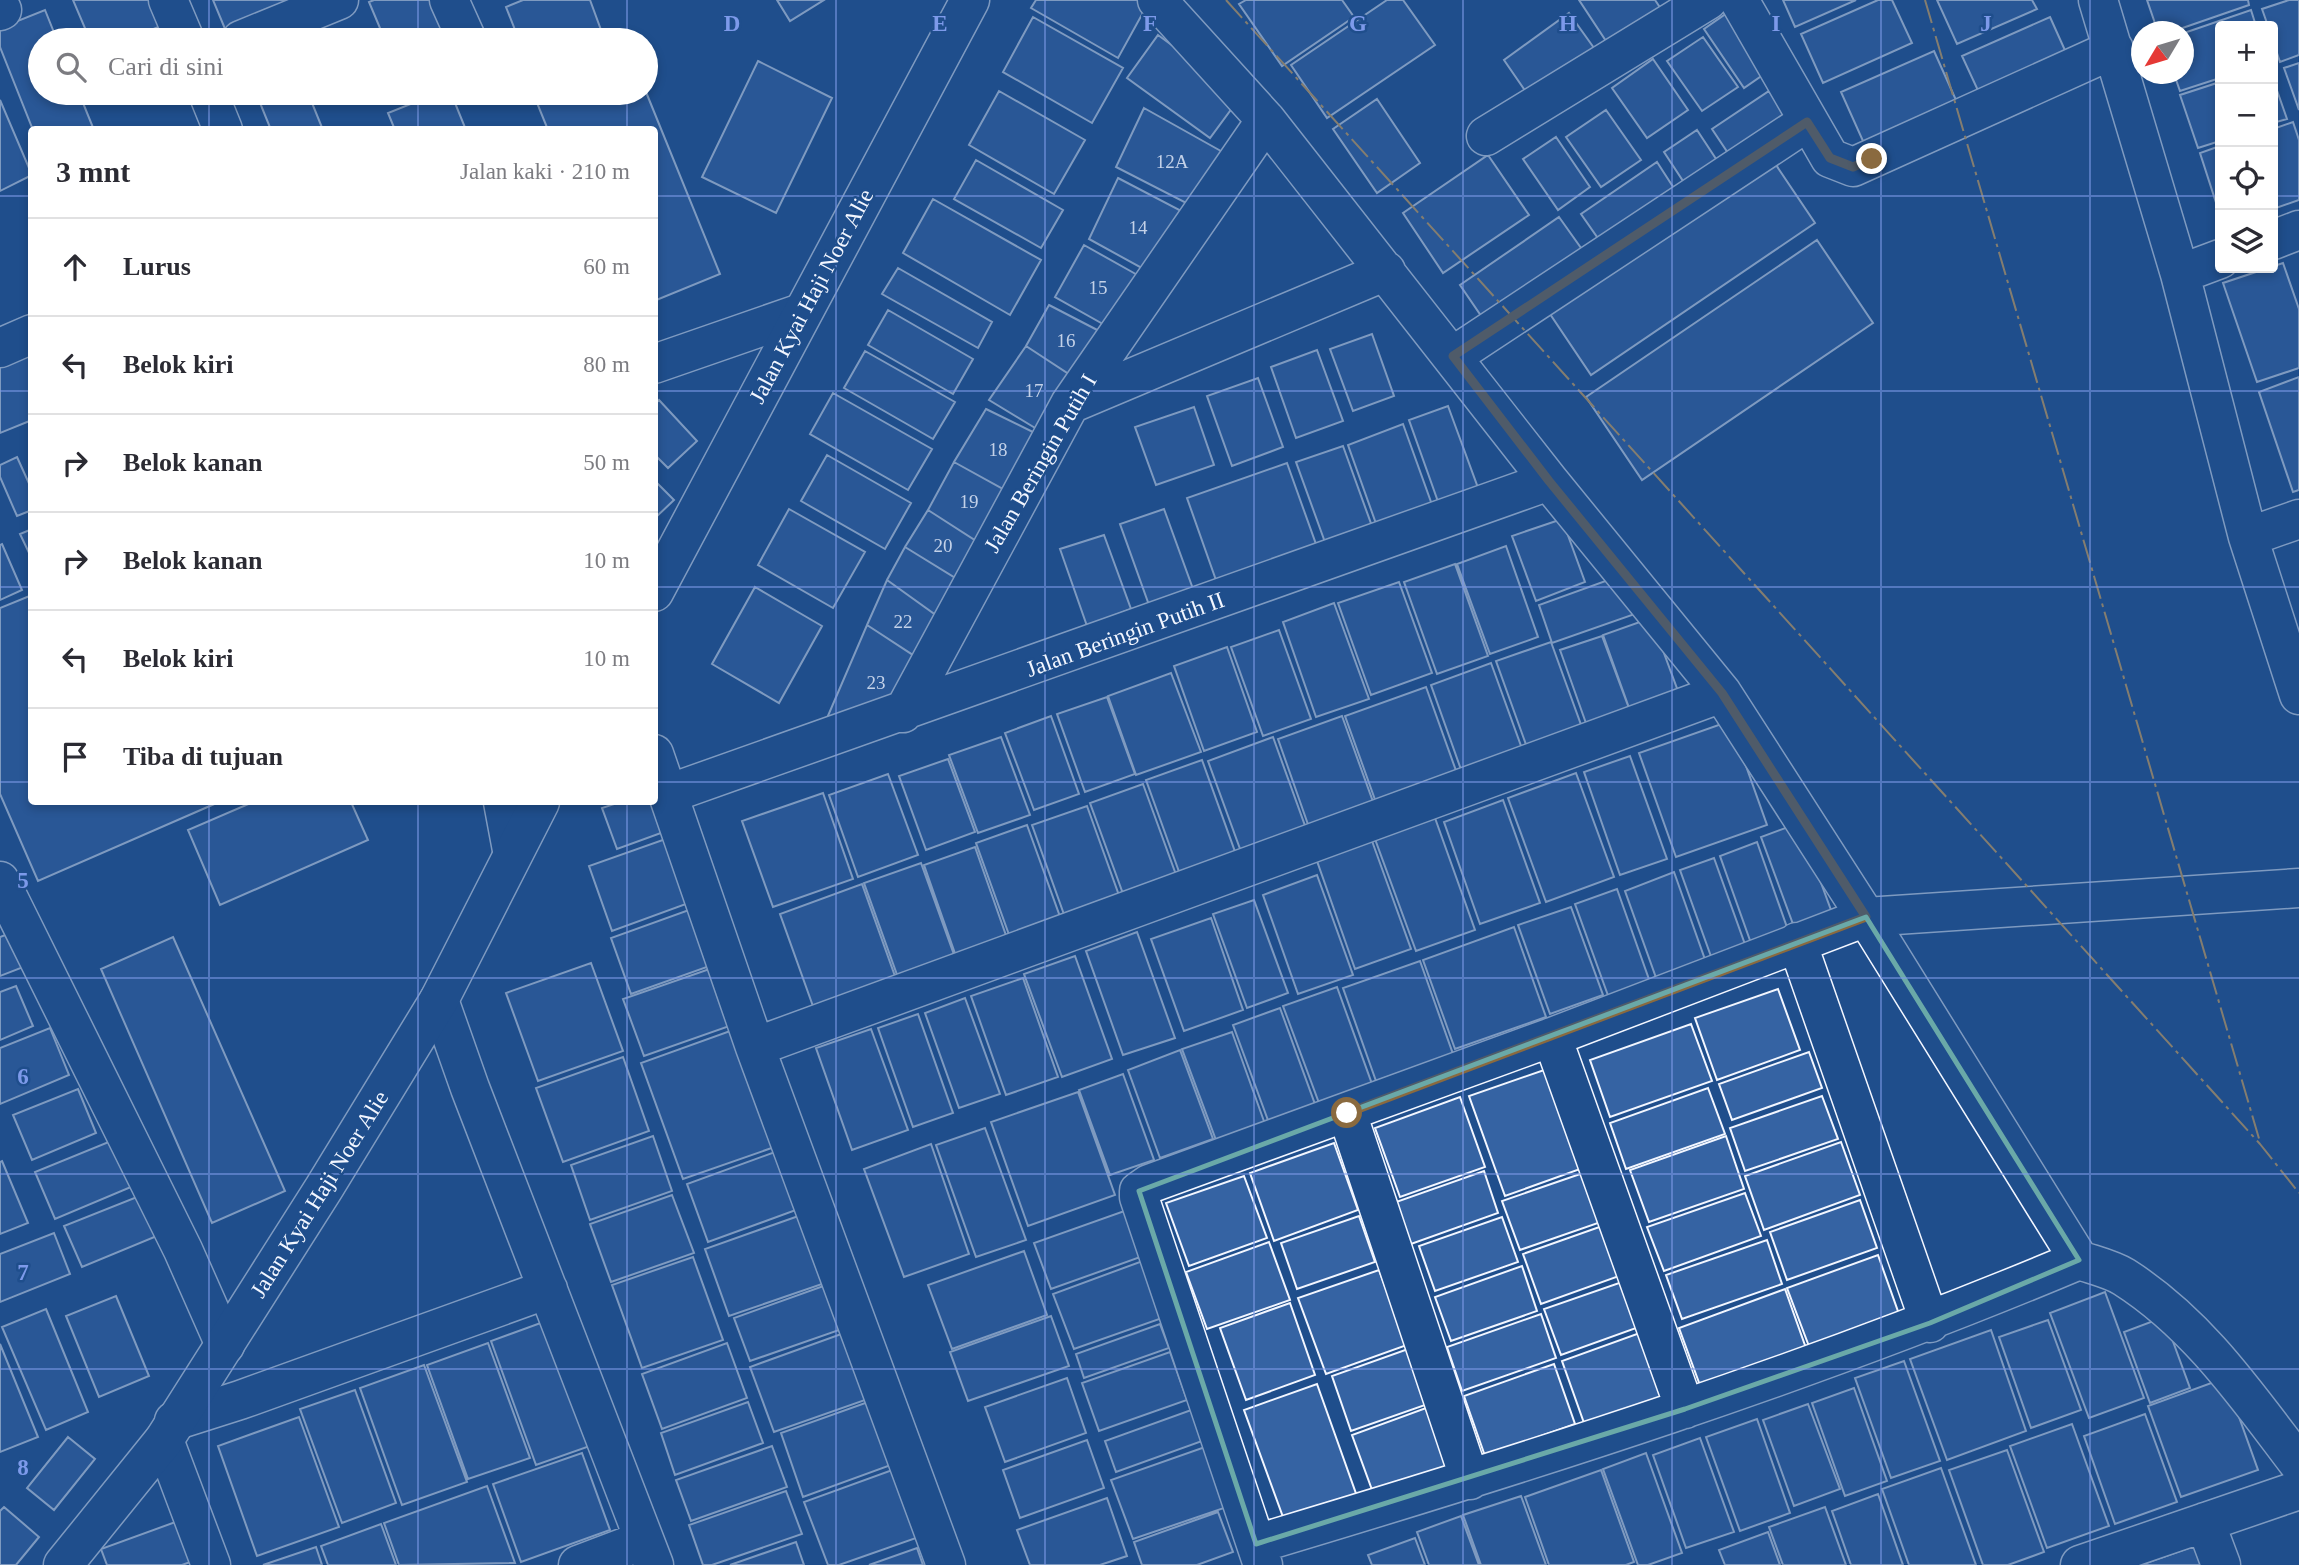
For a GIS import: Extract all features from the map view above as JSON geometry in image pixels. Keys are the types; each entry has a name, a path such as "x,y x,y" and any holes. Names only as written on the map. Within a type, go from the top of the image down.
{"street":[{"path":"168,0 180,28"},
{"path":"270,28 338,0"},
{"path":"449,0 462,28"},
{"name":"Jalan Kyai Haji Noer Alie","path":"658,584 970,0"},
{"path":"1157,0 1266,120 1549,481 1722,693 1866,917 2079,1260 2122,1276 2179,1320 2227,1369 2299,1464"},
{"path":"1486,136 1708,0"},
{"path":"1739,0 1830,158 1853,167 2114,49"},
{"path":"2098,0 2180,274 2248,537 2299,695"},
{"path":"213,105 221,126"},
{"name":"Jalan Beringin Putih I","path":"903,713 1070,404 1266,120"},
{"path":"1453,356 1807,122"},
{"path":"2278,238 2299,230"},
{"path":"2180,274 2215,261"},
{"path":"1070,404 1386,271"},
{"path":"658,363 801,313"},
{"path":"0,348 28,336"},
{"name":"Jalan Beringin Putih II","path":"684,789 1549,481"},
{"path":"2248,537 2299,519"},
{"path":"755,1047 1722,693"},
{"path":"658,759 684,789 755,1047 946,1565"},
{"path":"504,805 512,850"},
{"name":"Jalan Kyai Haji Noer Alie","path":"63,1565 169,1430 225,1345 439,1000 512,850 538,805"},
{"path":"0,881 183,1251 225,1345"},
{"path":"2079,1260 1930,1323 1259,1554 1139,1191 1149,1184 1552,1037 1866,917 2299,888"},
{"path":"1797,942 1930,1323"},
{"path":"439,1000 649,1553 578,1565"},
{"path":"1552,1037 1685,1409"},
{"path":"1347,1113 1470,1480"},
{"path":"211,1565 169,1430 240,1401 548,1289"},
{"path":"2080,1565 2299,1490"},
{"path":"2205,1522 2221,1565"}],"highlighted area":[{"path":"1866,917 2079,1260 1930,1323 1685,1409 1256,1544 1139,1191"}],"building":[{"path":"73,0 162,0 171,22 156,28 85,28"},
{"path":"213,0 293,0 242,28 225,28"},
{"path":"431,0 442,28 380,28 369,2"},
{"path":"523,0 590,0 600,28 514,28 506,7"},
{"path":"777,0 824,0 790,21"},
{"path":"1036,0 1150,0 1118,58 1031,8"},
{"path":"1246,0 1342,0 1354,17 1282,66 1239,4"},
{"path":"1387,0 1403,0 1435,45 1327,118 1291,65"},
{"path":"1579,0 1655,0 1661,9 1608,44"},
{"path":"1783,0 1856,0 1795,27"},
{"path":"1878,0 1892,0 1912,43 1823,83 1801,34"},
{"path":"1937,0 2032,0 2037,9 1957,44"},
{"path":"2147,0 2248,0 2249,5 2194,24 2194,21 2154,21"},
{"path":"2289,0 2299,0 2299,55 2280,62 2278,21 2266,21 2262,9"},
{"path":"45,10 52,28 28,28 28,105 84,105 92,126 31,126 0,47 0,28"},
{"path":"2251,10 2254,21 2219,21"},
{"path":"1730,11 1770,70 1744,88 1704,29"},
{"path":"1569,13 1594,48 1528,95 1504,60"},
{"path":"1033,17 1123,68 1092,123 1003,72"},
{"path":"2050,17 2068,57 1981,97 1962,56"},
{"path":"2215,22 2215,80 2180,91 2178,84 2194,84 2194,30"},
{"path":"1158,35 1241,96 1210,138 1127,78"},
{"path":"1703,37 1738,87 1702,111 1667,61"},
{"path":"1934,51 1960,109 1867,150 1841,92"},
{"path":"1653,59 1688,110 1647,138 1612,88"},
{"path":"758,61 832,98 776,213 702,177"},
{"path":"2299,63 2299,110 2284,68"},
{"path":"2215,84 2215,143 2198,148 2180,95"},
{"path":"999,91 1085,140 1054,194 969,145"},
{"path":"1769,91 1793,126 1736,165 1712,129"},
{"path":"2278,93 2287,119 2278,122"},
{"path":"1377,99 1420,163 1377,193 1333,129"},
{"path":"0,100 28,166 28,177 0,191"},
{"path":"261,105 313,105 321,126 269,126"},
{"path":"408,105 456,105 464,126 393,126 388,113"},
{"path":"538,105 651,105 720,274 658,299 658,126 546,126"},
{"path":"1144,108 1228,155 1194,207 1116,167"},
{"path":"1606,110 1641,160 1601,187 1566,137"},
{"path":"2293,122 2299,140 2299,200 2278,207 2278,147 2278,127"},
{"path":"1697,130 1720,165 1687,187 1664,152"},
{"path":"1556,137 1590,187 1558,210 1523,159"},
{"path":"2215,148 2215,200 2200,153"},
{"path":"1488,155 1529,215 1443,273 1403,213"},
{"path":"1772,159 1815,223 1591,375 1548,311"},
{"path":"976,160 1063,210 1041,248 954,199"},
{"path":"1657,162 1677,193 1602,244 1581,214"},
{"path":"1118,178 1191,216 1149,272 1089,239"},
{"path":"933,199 1041,260 1010,315 903,253"},
{"path":"1559,217 1586,255 1486,323 1460,285"},
{"path":"1817,240 1873,323 1642,480 1586,397"},
{"path":"1084,245 1141,277 1110,328 1055,297"},
{"path":"2283,263 2299,309 2299,368 2257,382 2223,283 2253,273 2278,273 2278,265"},
{"path":"898,268 992,322 978,348 882,294"},
{"path":"1049,305 1105,334 1078,380 1026,346"},
{"path":"888,310 973,359 953,394 868,345"},
{"path":"1372,334 1394,396 1353,411 1330,349"},
{"path":"28,346 28,422 0,433 0,358"},
{"path":"1026,346 1078,380 1045,434 989,400"},
{"path":"1317,350 1343,421 1296,438 1271,367"},
{"path":"865,351 955,402 933,439 844,388"},
{"path":"2299,377 2299,490 2293,492 2259,392"},
{"path":"1258,378 1283,447 1232,466 1207,396"},
{"path":"833,393 932,449 908,490 810,434"},
{"path":"658,401 697,441 668,468 658,458"},
{"path":"1448,406 1481,496 1441,510 1409,420"},
{"path":"1194,407 1214,465 1156,485 1135,427"},
{"path":"986,409 1041,436 1010,493 954,462"},
{"path":"1403,424 1435,513 1379,532 1348,445"},
{"path":"1343,446 1373,529 1326,545 1296,462"},
{"path":"827,455 911,503 885,549 801,501"},
{"path":"17,457 28,481 28,512 17,516 0,477 0,465"},
{"path":"954,462 1010,493 981,544 928,510"},
{"path":"1287,463 1317,547 1217,583 1187,498"},
{"path":"658,484 674,500 658,515"},
{"path":"789,509 865,552 833,608 758,565"},
{"path":"1164,509 1193,589 1149,605 1120,524"},
{"path":"928,510 981,544 962,582 905,547"},
{"path":"1562,519 1585,582 1536,601 1512,536"},
{"path":"28,531 28,551 20,534"},
{"path":"1104,535 1131,609 1087,626 1060,549"},
{"path":"2,544 22,590 0,600 0,545"},
{"path":"1506,546 1538,637 1490,654 1457,564"},
{"path":"905,547 962,582 940,618 887,580"},
{"path":"1455,564 1488,656 1437,674 1404,582"},
{"path":"1622,575 1635,614 1552,643 1539,605"},
{"path":"887,580 940,618 919,659 867,625"},
{"path":"1399,582 1432,673 1371,695 1338,603"},
{"path":"755,587 822,626 779,703 712,664"},
{"path":"28,597 28,805 212,805 38,881 0,794 0,608"},
{"path":"1334,603 1369,699 1316,717 1283,622"},
{"path":"1651,618 1682,702 1633,719 1603,635"},
{"path":"867,625 919,659 899,706 824,725"},
{"path":"1279,630 1311,719 1263,736 1231,647"},
{"path":"1602,636 1630,711 1587,726 1560,650"},
{"path":"1551,642 1584,733 1529,753 1496,661"},
{"path":"1227,647 1257,732 1204,751 1174,666"},
{"path":"1491,663 1525,757 1464,778 1431,685"},
{"path":"1171,673 1201,752 1136,775 1108,696"},
{"path":"1426,687 1459,779 1378,808 1345,716"},
{"path":"1107,697 1135,774 1085,792 1057,714"},
{"path":"1051,716 1079,794 1034,810 1005,733"},
{"path":"1342,716 1376,810 1311,833 1278,739"},
{"path":"1730,721 1767,825 1676,857 1639,753"},
{"path":"1001,737 1030,815 978,833 949,755"},
{"path":"1273,737 1308,834 1243,857 1208,761"},
{"path":"1630,756 1667,859 1620,875 1584,772"},
{"path":"948,759 975,832 926,850 899,776"},
{"path":"1202,760 1238,860 1182,880 1146,780"},
{"path":"1576,773 1614,877 1546,902 1508,798"},
{"path":"888,774 918,855 858,877 829,795"},
{"path":"1143,784 1179,883 1126,902 1090,803"},
{"path":"823,793 853,879 773,907 742,821"},
{"path":"1503,800 1540,903 1480,924 1444,822"},
{"path":"246,805 352,805 368,840 220,905 188,830"},
{"path":"611,805 656,805 672,829 617,849 602,808"},
{"path":"1087,806 1121,901 1066,920 1032,825"},
{"path":"1435,818 1475,930 1416,951 1375,839"},
{"path":"1799,823 1835,921 1797,935 1761,837"},
{"path":"1027,825 1063,925 1012,943 976,843"},
{"path":"674,836 697,900 612,931 589,866"},
{"path":"1372,841 1411,949 1355,969 1317,861"},
{"path":"1757,842 1789,933 1752,946 1720,856"},
{"path":"975,847 1009,944 958,962 924,865"},
{"path":"1714,858 1747,950 1713,962 1680,870"},
{"path":"921,863 957,963 900,983 864,883"},
{"path":"1674,872 1708,968 1659,986 1625,891"},
{"path":"1317,875 1353,975 1298,994 1263,895"},
{"path":"862,884 896,979 814,1009 780,914"},
{"path":"1617,889 1651,985 1610,1001 1575,904"},
{"path":"1254,900 1288,993 1247,1008 1213,914"},
{"path":"700,906 721,962 631,994 611,938"},
{"path":"1571,907 1603,995 1550,1014 1518,925"},
{"path":"1211,918 1243,1010 1184,1031 1151,939"},
{"path":"1514,927 1546,1017 1455,1049 1423,960"},
{"path":"13,932 26,966 0,976 0,937"},
{"path":"1137,932 1175,1038 1123,1055 1086,951"},
{"path":"173,937 285,1191 212,1223 101,969"},
{"path":"1075,956 1112,1059 1062,1077 1024,974"},
{"path":"1420,961 1453,1054 1376,1081 1343,988"},
{"path":"591,963 623,1051 538,1081 506,993"},
{"path":"721,965 741,1022 644,1056 623,999"},
{"path":"1023,978 1058,1077 1006,1095 971,996"},
{"path":"16,986 33,1026 0,1040 0,992"},
{"path":"1337,987 1372,1084 1319,1103 1283,1006"},
{"path":"1778,989 1800,1050 1717,1080 1695,1018"},
{"path":"965,998 1000,1094 959,1108 925,1013"},
{"path":"1280,1008 1316,1107 1269,1123 1233,1025"},
{"path":"918,1014 953,1113 913,1127 878,1028"},
{"path":"1691,1024 1712,1081 1610,1117 1590,1060"},
{"path":"744,1026 786,1143 683,1179 641,1063"},
{"path":"50,1028 69,1075 0,1104 0,1048"},
{"path":"871,1029 908,1130 852,1150 816,1048"},
{"path":"1232,1032 1265,1124 1216,1140 1182,1049"},
{"path":"1180,1050 1213,1139 1160,1158 1128,1070"},
{"path":"1809,1052 1822,1088 1732,1120 1719,1084"},
{"path":"623,1057 649,1131 563,1162 536,1088"},
{"path":"1547,1069 1583,1168 1505,1196 1469,1096"},
{"path":"1123,1074 1154,1160 1110,1175 1079,1090"},
{"path":"1708,1088 1725,1134 1626,1169 1610,1123"},
{"path":"78,1089 96,1133 32,1160 13,1115"},
{"path":"1078,1092 1115,1195 1028,1226 991,1122"},
{"path":"1822,1096 1838,1139 1745,1171 1730,1128"},
{"path":"1460,1097 1485,1167 1400,1197 1375,1128"},
{"path":"985,1128 1026,1240 976,1257 936,1145"},
{"path":"653,1136 672,1191 590,1220 571,1165"},
{"path":"1726,1136 1744,1189 1649,1222 1630,1170"},
{"path":"111,1141 131,1187 55,1219 35,1172"},
{"path":"1841,1142 1860,1195 1764,1230 1745,1176"},
{"path":"1334,1143 1358,1210 1274,1241 1250,1173"},
{"path":"931,1144 969,1254 904,1277 864,1169"},
{"path":"786,1148 807,1206 708,1242 687,1184"},
{"path":"2,1161 28,1223 0,1234 0,1162"},
{"path":"1484,1171 1498,1213 1411,1244 1396,1202"},
{"path":"1583,1173 1601,1222 1520,1250 1502,1201"},
{"path":"1244,1176 1267,1238 1189,1266 1166,1203"},
{"path":"152,1191 169,1231 82,1267 64,1226"},
{"path":"1745,1193 1761,1236 1664,1271 1647,1227"},
{"path":"672,1195 694,1253 611,1282 590,1224"},
{"path":"1860,1200 1877,1248 1787,1280 1770,1232"},
{"path":"1130,1209 1146,1255 1051,1289 1034,1243"},
{"path":"804,1214 828,1282 729,1316 705,1249"},
{"path":"1359,1216 1375,1262 1297,1289 1281,1243"},
{"path":"1502,1217 1518,1262 1435,1291 1419,1246"},
{"path":"1605,1225 1622,1275 1541,1304 1523,1254"},
{"path":"54,1233 70,1274 0,1302 0,1254"},
{"path":"1767,1240 1782,1284 1682,1319 1666,1275"},
{"path":"1269,1242 1290,1300 1207,1329 1186,1272"},
{"path":"1024,1251 1047,1315 952,1349 928,1285"},
{"path":"1878,1255 1900,1317 1810,1349 1787,1288"},
{"path":"693,1257 723,1340 642,1368 612,1285"},
{"path":"1148,1259 1168,1316 1074,1349 1053,1294"},
{"path":"1522,1266 1537,1311 1451,1341 1435,1297"},
{"path":"1379,1270 1407,1345 1326,1374 1298,1298"},
{"path":"1622,1282 1639,1327 1561,1355 1544,1309"},
{"path":"829,1284 845,1328 750,1361 734,1318"},
{"path":"1785,1289 1807,1351 1701,1388 1679,1328"},
{"path":"2105,1292 2144,1398 2089,1418 2050,1313"},
{"path":"116,1296 149,1376 99,1397 66,1316"},
{"path":"1290,1303 1315,1375 1246,1400 1220,1328"},
{"path":"46,1309 88,1412 46,1430 2,1327"},
{"path":"1541,1314 1556,1358 1462,1391 1447,1347"},
{"path":"1051,1316 1069,1366 968,1401 950,1352"},
{"path":"2164,1317 2190,1388 2150,1403 2124,1332"},
{"path":"2048,1320 2081,1410 2031,1428 1999,1337"},
{"path":"546,1321 590,1446 536,1465 491,1341"},
{"path":"1160,1324 1169,1348 1084,1378 1076,1354"},
{"path":"1648,1330 1675,1406 1589,1437 1562,1361"},
{"path":"1991,1330 2026,1431 1947,1460 1910,1359"},
{"path":"844,1333 868,1399 774,1432 750,1367"},
{"path":"488,1343 530,1458 468,1479 427,1365"},
{"path":"727,1343 747,1398 662,1429 642,1374"},
{"path":"0,1344 38,1437 0,1452"},
{"path":"1408,1349 1428,1404 1351,1431 1332,1376"},
{"path":"1170,1352 1187,1400 1099,1431 1082,1383"},
{"path":"1904,1361 1940,1461 1891,1478 1855,1378"},
{"path":"1554,1364 1575,1424 1485,1456 1464,1396"},
{"path":"424,1365 467,1482 402,1505 360,1388"},
{"path":"1067,1378 1086,1433 1005,1462 985,1407"},
{"path":"2225,1378 2258,1470 2181,1497 2148,1406"},
{"path":"1317,1384 1359,1502 1287,1528 1244,1410"},
{"path":"1854,1388 1887,1481 1845,1496 1812,1403"},
{"path":"355,1390 396,1503 342,1523 300,1409"},
{"path":"748,1402 763,1443 675,1475 661,1433"},
{"path":"868,1402 891,1465 803,1497 781,1433"},
{"path":"1808,1404 1840,1489 1794,1506 1763,1420"},
{"path":"1426,1408 1448,1472 1375,1498 1352,1435"},
{"path":"1194,1409 1205,1440 1116,1472 1105,1441"},
{"path":"2145,1414 2177,1502 2115,1524 2084,1436"},
{"path":"299,1417 339,1527 257,1556 218,1446"},
{"path":"1757,1419 1790,1513 1740,1531 1706,1437"},
{"path":"2072,1424 2109,1526 2047,1548 2010,1446"},
{"path":"68,1437 95,1459 54,1510 27,1488"},
{"path":"1700,1438 1734,1532 1686,1548 1653,1455"},
{"path":"1087,1440 1104,1488 1020,1518 1003,1470"},
{"path":"772,1446 787,1487 691,1521 676,1480"},
{"path":"1205,1447 1227,1507 1133,1539 1111,1480"},
{"path":"2007,1450 2044,1552 2008,1565 1983,1565 1949,1470"},
{"path":"582,1453 610,1530 521,1562 493,1484"},
{"path":"1646,1453 1682,1553 1648,1565 1638,1565 1603,1469"},
{"path":"1941,1468 1976,1565 1909,1565 1882,1489"},
{"path":"895,1469 919,1537 839,1565 828,1565 804,1502"},
{"path":"1601,1470 1634,1562 1626,1565 1549,1565 1525,1497"},
{"path":"487,1486 515,1563 399,1565 384,1523"},
{"path":"786,1491 802,1534 712,1565 703,1565 689,1525"},
{"path":"1878,1494 1903,1565 1851,1565 1832,1511"},
{"path":"1521,1496 1546,1565 1481,1565 1463,1515"},
{"path":"1107,1498 1127,1556 1100,1565 1030,1565 1017,1530"},
{"path":"4,1507 39,1537 16,1565 0,1565 0,1511"},
{"path":"1825,1507 1846,1565 1783,1565 1769,1527"},
{"path":"1218,1512 1233,1552 1197,1565 1142,1565 1134,1542"},
{"path":"1461,1516 1479,1565 1429,1565 1417,1532"},
{"path":"181,1520 196,1560 182,1565 107,1565 101,1549"},
{"path":"381,1524 396,1565 328,1565 321,1546"},
{"path":"1768,1532 1780,1565 1725,1565 1719,1550"},
{"path":"1415,1538 1425,1565 1372,1565 1368,1555"},
{"path":"796,1542 804,1565 730,1565"},
{"path":"2197,1545 2204,1565 2141,1565"},
{"path":"316,1547 322,1565 263,1565"},
{"path":"917,1548 923,1565 869,1565"}],"power":[{"path":"1226,0 2260,1144 2299,1193"},
{"path":"1925,0 2260,1142"}],"route":[{"path":"1347,1113 1866,917 1722,693 1549,481 1453,356 1807,122 1830,158 1853,167 1872,159"}]}
